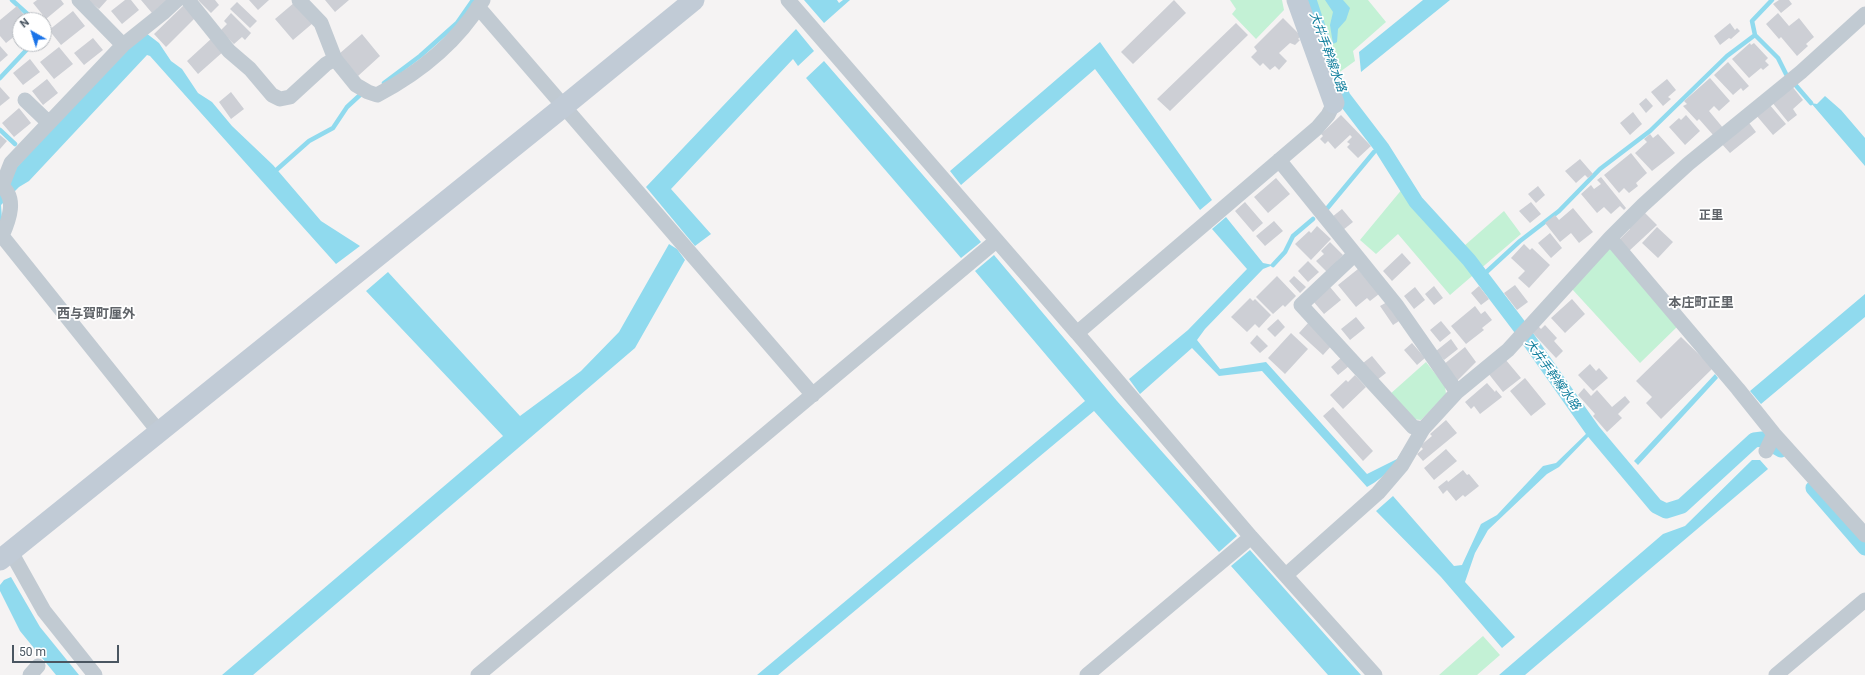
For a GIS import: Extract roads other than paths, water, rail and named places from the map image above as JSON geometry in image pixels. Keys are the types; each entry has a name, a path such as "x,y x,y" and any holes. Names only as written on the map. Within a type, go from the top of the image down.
{"street":[{"path":"79,0 123,45"},
{"path":"159,432 1,237 10,216 4,190 11,163 123,45 177,0"},
{"path":"188,0 229,51 250,69 272,95 280,99 290,97 326,64 335,59"},
{"path":"300,0 321,23 335,59 356,85 377,95 403,81 440,52 466,24 481,4 564,107 813,395"},
{"path":"95,675 44,611 5,556 564,107 694,0"},
{"path":"788,0 1251,537 1375,675"},
{"path":"1076,333 1317,128 1328,115 1334,103 1297,0"},
{"path":"1286,575 1378,493 1402,465 1423,429 1457,392 1508,350 1643,204 1688,164 1792,80 1865,14"},
{"path":"25,100 49,123"},
{"path":"1279,160 1396,306 1457,392"},
{"path":"1610,238 1738,388 1774,434 1865,535"},
{"path":"478,675 996,241"},
{"path":"1354,255 1301,305 1413,427 1423,429"},
{"path":"1766,451 1774,434"},
{"path":"1087,675 1251,537"},
{"path":"1776,675 1865,600"}],"water":[{"path":"804,0 837,0 839,3 843,0 850,0 824,23"},
{"path":"1325,0 1343,0 1350,8 1346,20 1338,29 1337,42 1333,44 1330,25 1333,12"},
{"path":"1423,0 1450,0 1361,72 1359,52"},
{"path":"796,29 814,51 798,66 793,59 671,189 711,234 695,246 646,187"},
{"path":"146,33 159,43 171,61 182,69 198,93 212,102 232,126 273,165 321,221 360,246 336,264 150,56 147,55 29,181 19,187 1,205 2,219 0,222 0,192 17,167 117,57"},
{"path":"1100,42 1212,200 1200,210 1095,69 961,185 950,171"},
{"path":"824,61 981,242 961,258 806,78"},
{"path":"1825,96 1841,110 1865,138 1865,166 1811,103 1817,104"},
{"path":"1226,217 1263,263 1273,265 1263,269 1205,329 1197,340 1220,369 1266,362 1367,474 1397,459 1410,439 1393,467 1381,478 1367,487 1262,371 1219,376 1192,348 1140,394 1129,379 1188,330 1247,269 1212,229"},
{"path":"669,244 677,249 685,260 635,348 253,675 222,675 503,436 366,291 388,272 520,416 581,371 619,332"},
{"path":"994,255 1117,401 1237,536 1219,552 1094,411 778,675 757,675 1085,401 975,271"},
{"path":"1865,294 1865,317 1761,404 1750,391"},
{"path":"1715,374 1718,378 1638,465 1634,461"},
{"path":"1588,432 1590,435 1559,467 1547,474 1488,530 1475,553 1465,582 1515,637 1502,648 1441,577 1376,511 1393,496 1454,566 1462,565 1481,524 1497,515 1543,466 1556,463"},
{"path":"1752,460 1760,460 1768,469 1525,675 1499,675 1663,534 1685,526"},
{"path":"1250,550 1361,675 1328,675 1231,566"},
{"path":"11,577 40,627 79,675 56,675 20,631 0,591 0,585 4,580"}],"waterway":[{"path":"12,0 25,12"},
{"path":"384,83 420,56 457,23 473,0"},
{"name":"大井手幹線水路","path":"1309,0 1325,48"},
{"path":"1481,277 1520,241 1559,211 1600,169 1650,131 1727,56 1755,35 1752,21 1772,0"},
{"path":"1755,35 1778,58 1786,74 1811,103"},
{"path":"0,78 24,52"},
{"name":"大井手幹線水路","path":"1335,78 1343,97 1382,148 1416,202 1469,260 1519,326 1593,431 1656,506 1666,511 1682,506 1754,440 1762,439 1781,450"},
{"path":"273,173 309,141 333,128 347,107 360,95"},
{"path":"0,130 15,144"},
{"path":"1325,211 1374,152"},
{"path":"1273,265 1285,252 1293,236 1313,219"},
{"name":"大井手幹線水路","path":"1813,488 1865,548"}],"district":[{"name":"正里","path":"1711,216"},
{"name":"本庄町正里","path":"1701,304"},
{"name":"西与賀町厘外","path":"96,315"}]}
